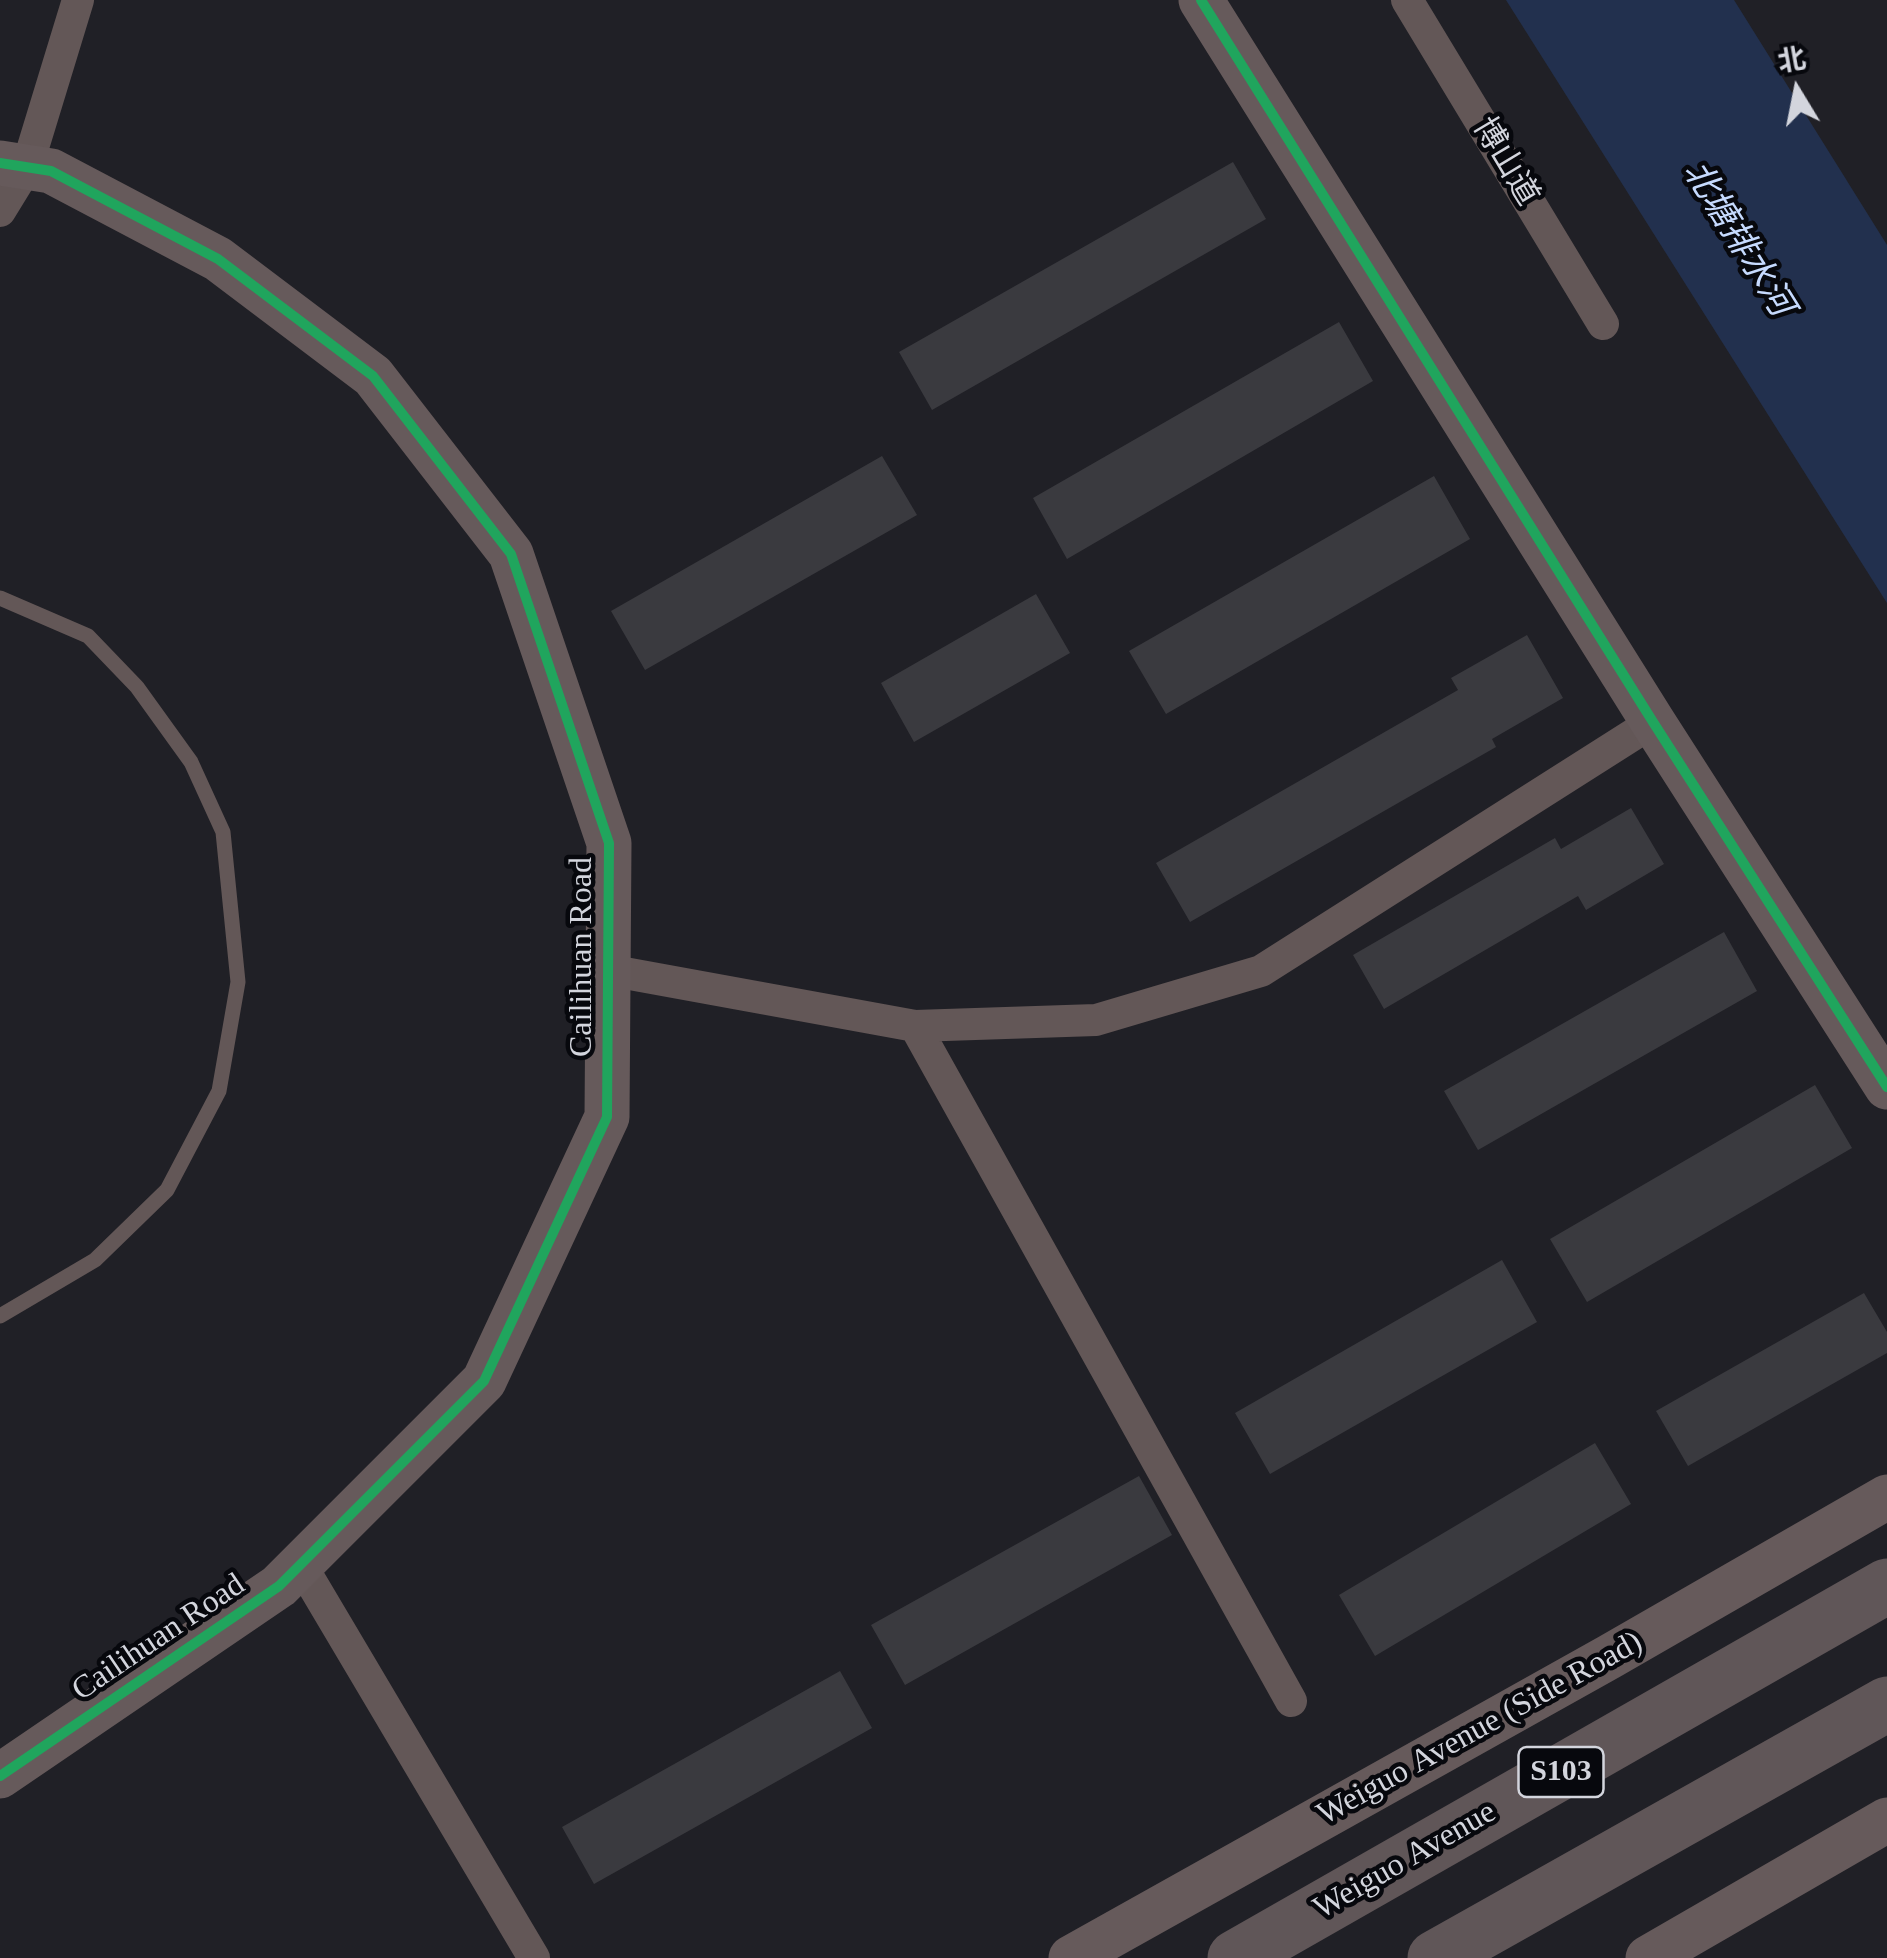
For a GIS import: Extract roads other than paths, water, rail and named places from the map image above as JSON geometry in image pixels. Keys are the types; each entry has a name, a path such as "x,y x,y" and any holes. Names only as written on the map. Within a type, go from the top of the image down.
{"highway":[{"name":"Weiguo Avenue","path":"1235,1958 1887,1586"},
{"path":"1435,1958 1887,1704"}],"street":[{"path":"0,211 78,0"},
{"path":"1200,0 1887,1087"},
{"name":"博山道","path":"1407,0 1603,324"},
{"name":"Cailihuan Road","path":"0,1776 279,1586 484,1381 607,1117 609,843 512,554 373,376 218,258 51,171 14,165"},
{"path":"608,970 915,1026 1096,1020 1261,971 1653,722"},
{"path":"915,1026 1291,1701"},
{"name":"Weiguo Avenue (Side Road)","path":"1071,1958 1887,1497"},
{"path":"301,1564 534,1958"},
{"path":"1648,1958 1887,1820"}],"lane":[{"path":"0,598 88,636 138,687 191,762 223,832 238,982 219,1091 167,1190 95,1260 0,1316"}],"water":[{"name":"北塘排水河","path":"1506,0 1734,0 1887,245 1887,603"}]}
